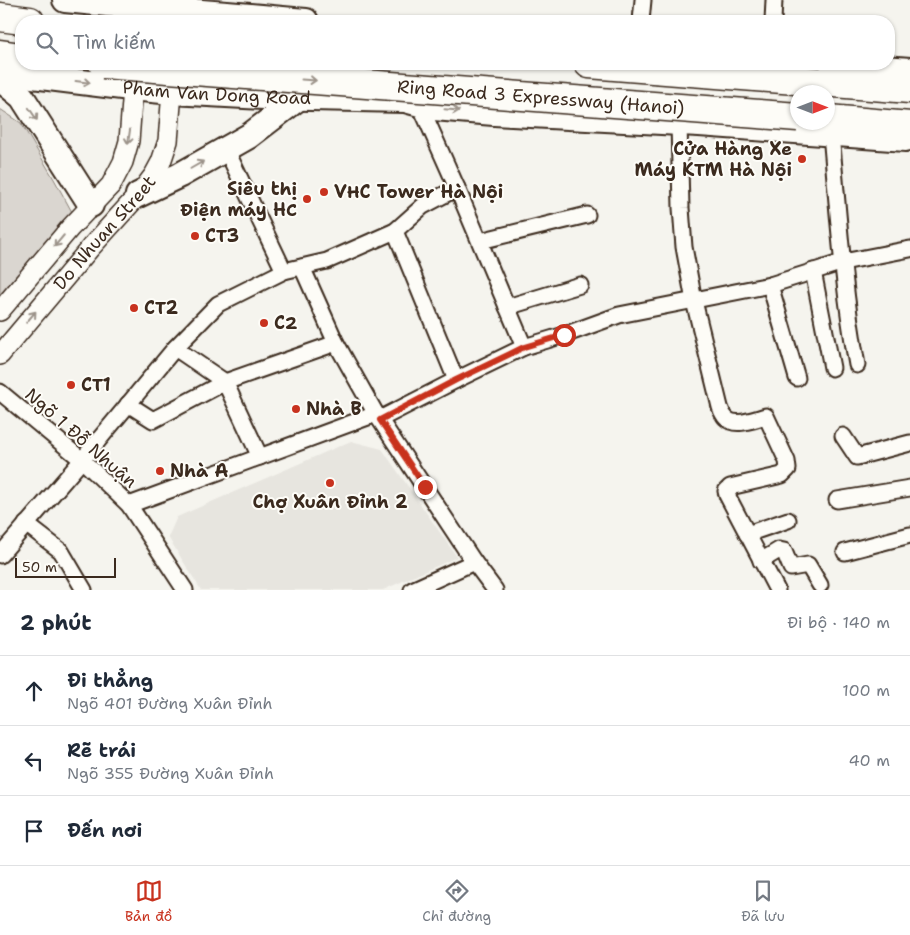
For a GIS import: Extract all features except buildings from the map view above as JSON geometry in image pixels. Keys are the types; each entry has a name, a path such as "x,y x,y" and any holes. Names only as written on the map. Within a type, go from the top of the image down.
{"highway":[{"path":"0,17 15,19"},
{"path":"0,54 15,56"},
{"name":"Ring Road 3 Expressway (Hanoi)","path":"179,70 790,118"},
{"name":"Ring Road 3 Expressway (Hanoi)","path":"666,70 910,89"},
{"path":"835,125 910,127"}],"main road":[{"path":"65,0 138,14 158,15"},
{"path":"895,69 910,70"},
{"path":"133,88 134,70"},
{"path":"172,92 174,70"},
{"path":"758,70 910,82"},
{"name":"Pham Van Dong Road","path":"0,72 172,92 412,102 434,108 494,113 679,122 790,124"},
{"path":"0,79 22,97 92,204"},
{"name":"Pham Van Dong Road","path":"412,102 434,92 790,118"},
{"path":"138,195 180,175 249,136 300,97"},
{"name":"Pham Van Dong Road","path":"835,126 910,139"}],"street":[{"path":"642,15 643,0"},
{"path":"773,15 774,0"},
{"name":"Do Nhuan Street","path":"0,311 70,228 111,185 123,162 130,141 133,88"},
{"name":"Do Nhuan Street","path":"0,355 154,175 162,162 168,141 172,92"},
{"path":"412,102 457,188 524,347"},
{"path":"679,122 683,237 694,301 720,407 726,418 732,423 740,423 766,416 787,461 788,469 782,475 730,487 726,491 777,590"},
{"path":"829,130 850,325 857,365"},
{"path":"226,148 284,271"},
{"path":"0,555 175,348 218,304 284,271 327,261 394,230 423,206 457,188"},
{"path":"480,241 587,215"},
{"path":"394,230 456,380"},
{"path":"129,506 260,457 378,417 524,347 619,315 770,286 844,262 910,249"},
{"path":"302,267 336,343 378,417 474,562 496,590"},
{"path":"813,271 832,368"},
{"path":"507,307 580,286"},
{"path":"770,286 797,378"},
{"path":"128,404 153,420 225,382 336,343"},
{"path":"175,348 225,382 260,457"},
{"name":"Ngõ 1 Đỗ Nhuận","path":"0,392 82,460 129,506 185,590"},
{"path":"843,436 858,457 910,443"},
{"path":"837,500 910,488"},
{"path":"747,534 788,520"},
{"path":"26,524 62,551 84,590"},
{"path":"845,552 910,535"},
{"path":"761,561 779,550 784,551 792,568 808,566 820,585"},
{"path":"412,590 474,562"}],"shaded area":[{"path":"0,109 21,123 72,212 0,297"},
{"name":"Chợ Xuân Đỉnh 2","path":"351,441 382,449 457,557 383,590 201,590 168,537 177,517"}],"place":[{"name":"Cửa Hàng Xe Máy KTM Hà Nội","path":"802,159"},
{"name":"VHC Tower Hà Nội","path":"324,192"},
{"name":"Siêu thị Điện máy HC","path":"307,199"},
{"name":"CT3","path":"195,236"},
{"name":"CT2","path":"134,308"},
{"name":"C2","path":"264,323"},
{"name":"CT1","path":"71,385"},
{"name":"Nhà B","path":"296,409"},
{"name":"Nhà A","path":"160,471"},
{"name":"Chợ Xuân Đỉnh 2","path":"330,483"}],"route":[{"path":"425,487 380,420 524,347 564,335"}]}
